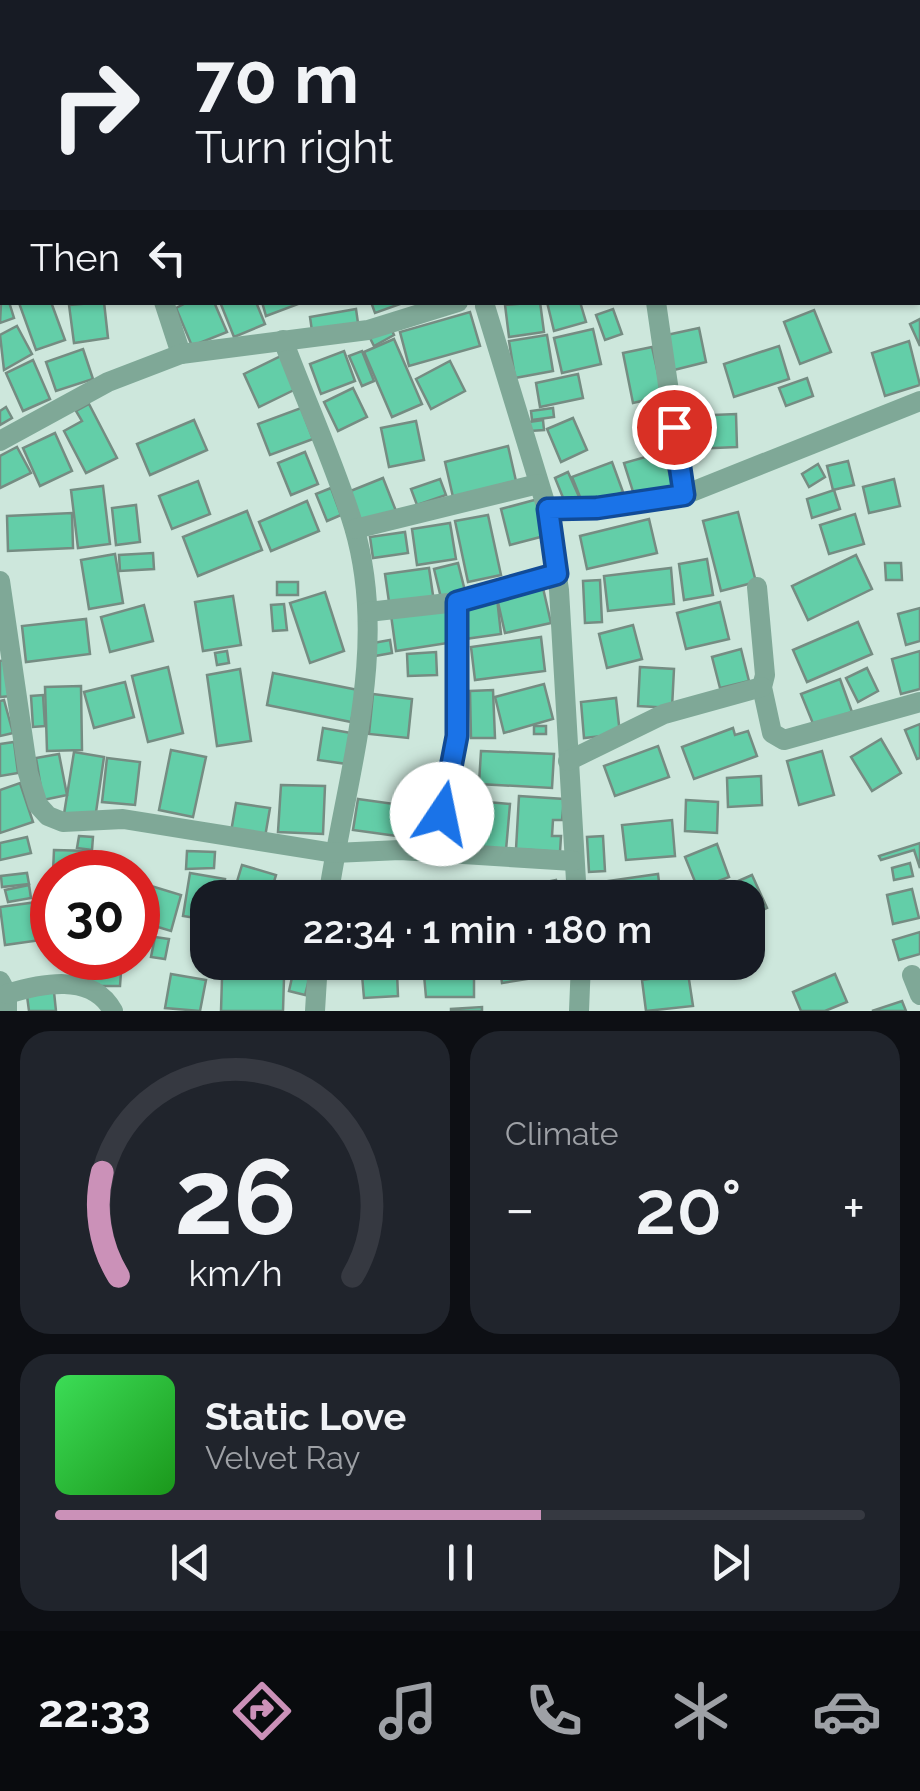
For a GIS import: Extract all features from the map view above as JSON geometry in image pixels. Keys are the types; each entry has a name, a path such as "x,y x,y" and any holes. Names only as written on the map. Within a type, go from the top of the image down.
{"street":[{"path":"165,305 181,354"},
{"path":"0,441 108,382 181,354 368,330 448,305"},
{"path":"486,305 548,509 557,574 575,880"},
{"path":"656,305 684,495"},
{"path":"282,340 354,528 368,612 358,744 330,880"},
{"path":"548,509 597,508 684,495 920,401"},
{"path":"354,528 538,484"},
{"path":"368,612 457,602 557,574"},
{"path":"0,581 28,772 38,805 48,816 63,822 123,820 334,853 400,850 573,861"},
{"path":"757,587 766,675 762,687 772,733 784,740 920,702"},
{"path":"434,854 457,736 457,602"},
{"path":"568,760 664,714 762,687"},
{"path":"912,974 920,995"},
{"path":"315,1011 317,980"},
{"path":"579,1011 581,980"},
{"path":"5,995 58,982 103,1000 113,1011"}],"building":[{"path":"1,305 10,305 14,318 0,323"},
{"path":"20,305 52,305 65,340 36,350"},
{"path":"69,305 104,305 108,338 74,343"},
{"path":"215,305 227,332 192,346 176,308"},
{"path":"221,305 257,305 265,324 234,337"},
{"path":"263,305 296,305 266,316"},
{"path":"372,305 397,305 375,313"},
{"path":"505,305 540,305 544,332 509,337"},
{"path":"548,305 581,305 586,322 554,331"},
{"path":"356,309 358,323 312,331 310,317"},
{"path":"613,309 622,334 605,340 596,315"},
{"path":"814,310 831,352 800,364 784,322"},
{"path":"470,312 480,346 409,366 400,332"},
{"path":"920,319 920,346 910,324"},
{"path":"17,326 32,354 4,370 0,335"},
{"path":"390,326 394,335 374,346 369,336"},
{"path":"699,328 706,362 670,371 662,336"},
{"path":"593,329 601,364 562,373 554,338"},
{"path":"547,335 553,371 515,378 509,341"},
{"path":"394,339 422,404 392,417 364,352"},
{"path":"909,341 920,385 885,396 872,353"},
{"path":"779,346 789,379 734,397 724,364"},
{"path":"652,347 663,396 633,403 623,353"},
{"path":"83,349 93,379 56,391 46,362"},
{"path":"344,351 355,381 321,394 310,364"},
{"path":"362,351 374,381 362,386 349,356"},
{"path":"281,356 296,389 259,407 244,374"},
{"path":"33,360 50,399 23,411 6,373"},
{"path":"450,361 465,391 431,409 416,379"},
{"path":"578,374 583,398 540,407 536,383"},
{"path":"807,378 813,396 786,406 779,388"},
{"path":"353,388 367,417 338,431 324,402"},
{"path":"89,404 117,458 86,473 64,431 82,421 76,411"},
{"path":"6,407 12,418 0,425 0,411"},
{"path":"301,408 313,439 270,455 258,424"},
{"path":"553,408 554,417 532,420 531,411"},
{"path":"736,414 737,447 691,449 689,416"},
{"path":"573,418 587,450 561,462 547,429"},
{"path":"194,420 207,450 150,475 137,444"},
{"path":"543,420 544,430 530,431 529,422"},
{"path":"416,421 424,460 389,467 381,428"},
{"path":"55,433 72,471 40,486 23,448"},
{"path":"508,446 516,481 453,497 445,462"},
{"path":"17,447 31,473 0,488 0,456"},
{"path":"305,452 318,484 291,495 278,463"},
{"path":"663,452 673,486 635,498 624,463"},
{"path":"848,461 854,485 833,490 827,466"},
{"path":"612,462 623,492 584,507 572,477"},
{"path":"818,464 825,477 809,487 802,474"},
{"path":"568,472 580,499 566,505 555,478"},
{"path":"383,478 396,511 361,525 348,492"},
{"path":"440,479 446,495 417,505 411,489"},
{"path":"894,479 900,506 869,513 863,487"},
{"path":"198,481 210,514 172,529 159,496"},
{"path":"103,486 110,544 78,548 71,490"},
{"path":"331,488 341,515 327,521 316,494"},
{"path":"834,490 840,509 812,518 807,499"},
{"path":"538,499 548,535 510,545 501,509"},
{"path":"307,501 319,531 271,551 259,522"},
{"path":"136,505 140,542 116,545 112,508"},
{"path":"247,511 262,550 198,576 183,537"},
{"path":"738,512 756,582 721,591 703,521"},
{"path":"72,513 73,548 8,551 7,516"},
{"path":"855,514 864,544 829,554 820,525"},
{"path":"488,515 501,575 468,582 455,521"},
{"path":"649,519 657,553 587,569 580,536"},
{"path":"450,523 456,559 417,565 412,529"},
{"path":"405,532 408,553 373,558 370,537"},
{"path":"153,553 154,569 120,571 119,555"},
{"path":"115,554 123,603 89,609 81,560"},
{"path":"856,555 872,589 808,620 792,586"},
{"path":"707,559 713,595 684,600 679,564"},
{"path":"458,563 465,591 441,598 434,569"},
{"path":"885,563 901,563 902,580 886,580"},
{"path":"429,568 434,602 390,609 385,574"},
{"path":"671,568 674,604 608,611 604,576"},
{"path":"600,580 602,622 585,623 583,581"},
{"path":"277,582 298,582 298,595 277,595"},
{"path":"543,588 551,623 505,633 497,598"},
{"path":"325,592 344,651 310,663 290,603"},
{"path":"233,596 241,645 203,651 195,602"},
{"path":"497,598 501,634 465,639 461,603"},
{"path":"720,602 729,639 686,649 677,613"},
{"path":"284,604 287,630 273,631 271,605"},
{"path":"144,605 153,641 110,652 101,617"},
{"path":"449,607 454,642 396,651 391,615"},
{"path":"920,608 920,641 906,645 898,614"},
{"path":"86,619 90,654 26,662 22,626"},
{"path":"858,622 872,654 807,682 793,650"},
{"path":"633,625 642,659 607,668 599,634"},
{"path":"541,637 545,671 475,680 471,647"},
{"path":"390,640 392,653 375,656 373,643"},
{"path":"741,649 749,681 720,688 712,657"},
{"path":"227,651 229,663 217,665 215,653"},
{"path":"920,651 920,689 901,694 892,659"},
{"path":"436,652 437,675 408,676 407,654"},
{"path":"6,660 11,696 0,697 0,661"},
{"path":"168,667 183,733 148,742 132,676"},
{"path":"640,667 674,669 672,708 638,706"},
{"path":"867,668 878,691 858,702 846,678"},
{"path":"240,669 251,741 217,746 207,675"},
{"path":"273,673 358,690 351,722 267,705"},
{"path":"840,679 852,712 814,726 801,694"},
{"path":"125,682 134,717 94,728 84,692"},
{"path":"544,684 553,719 504,733 495,697"},
{"path":"81,686 82,750 47,751 45,687"},
{"path":"493,690 495,738 471,738 470,691"},
{"path":"373,694 412,699 408,738 369,734"},
{"path":"43,695 45,726 33,727 31,696"},
{"path":"616,698 620,734 584,738 581,702"},
{"path":"4,700 13,733 0,736 0,701"},
{"path":"920,724 920,758 917,759 905,730"},
{"path":"534,726 546,726 546,734 534,734"},
{"path":"323,728 351,733 347,764 318,760"},
{"path":"733,728 735,735 748,731 757,756 694,779 682,747"},
{"path":"881,739 901,773 872,791 851,757"},
{"path":"14,742 18,773 0,776 0,744"},
{"path":"658,746 669,777 615,796 604,766"},
{"path":"171,750 206,757 193,817 159,810"},
{"path":"481,751 554,754 552,788 479,784"},
{"path":"822,751 834,795 799,805 787,761"},
{"path":"74,752 104,757 95,819 64,814"},
{"path":"59,754 67,795 43,800 36,758"},
{"path":"107,758 140,762 135,805 102,802"},
{"path":"761,776 762,805 728,807 727,778"},
{"path":"20,783 33,822 0,833 0,790"},
{"path":"281,785 325,786 323,834 278,832"},
{"path":"519,796 564,799 562,820 553,820 552,836 561,836 560,852 516,849"},
{"path":"358,799 423,808 419,839 353,830"},
{"path":"686,800 718,802 717,833 685,831"},
{"path":"476,801 510,804 506,850 472,846"},
{"path":"236,803 270,808 265,837 231,832"},
{"path":"672,820 675,856 626,860 622,825"},
{"path":"79,836 93,837 92,850 77,848"},
{"path":"603,836 605,871 589,872 587,837"},
{"path":"27,837 30,853 0,860 0,843"},
{"path":"920,843 920,868 914,850 881,860 879,856"},
{"path":"717,844 729,877 694,880 685,857"},
{"path":"187,851 215,852 214,868 186,869"},
{"path":"910,863 913,876 894,880 892,868"},
{"path":"242,865 276,875 274,880 238,880"},
{"path":"27,873 29,884 2,887 1,876"},
{"path":"190,873 225,879 190,880 190,917 183,916"},
{"path":"658,874 659,880 615,880"},
{"path":"29,885 30,898 8,902 5,890"},
{"path":"160,889 181,895 171,931 160,928"},
{"path":"912,889 919,918 893,924 887,895"},
{"path":"30,903 30,942 5,945 0,907"},
{"path":"920,932 920,954 899,960 893,940"},
{"path":"160,938 169,939 165,959 160,958"},
{"path":"171,974 206,980 200,1011 165,1008"},
{"path":"835,974 847,1002 825,1011 801,1011 793,992"},
{"path":"84,980 120,980 120,986 84,986"},
{"path":"222,980 284,980 283,1011 221,1011"},
{"path":"291,980 309,980 305,995 289,991"},
{"path":"362,980 397,980 398,996 364,998"},
{"path":"424,980 474,980 474,997 426,997"},
{"path":"642,980 689,980 693,1006 646,1011"},
{"path":"54,992 56,1011 29,1011 27,996"},
{"path":"902,1001 906,1011 872,1011"},
{"path":"482,1007 482,1011 451,1011 451,1009"}],"route":[{"path":"442,814 457,736 457,602 557,574 548,509 597,508 684,495 674,427"}]}
